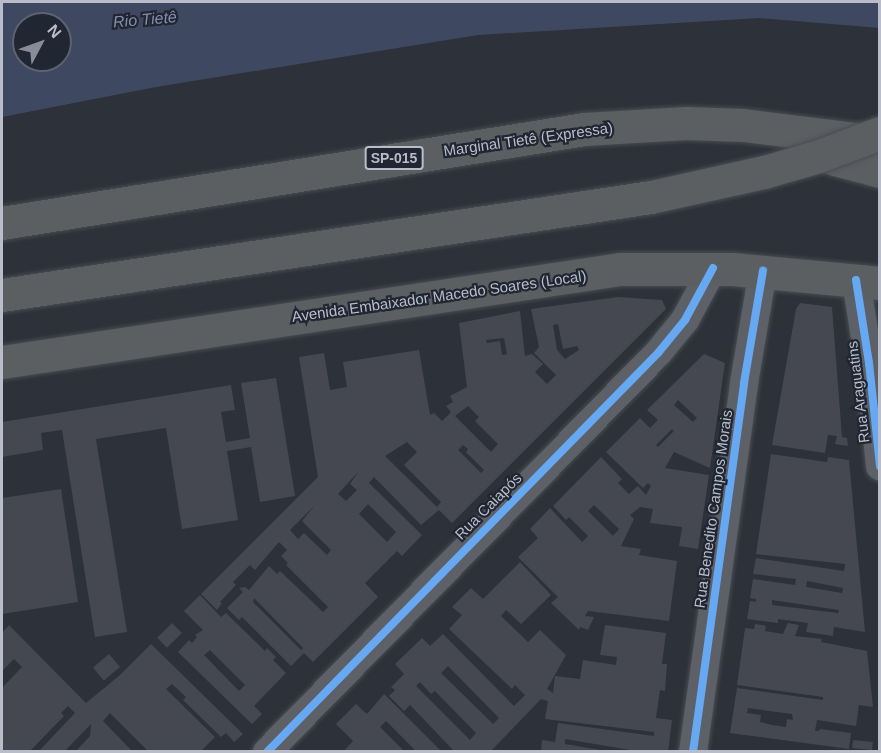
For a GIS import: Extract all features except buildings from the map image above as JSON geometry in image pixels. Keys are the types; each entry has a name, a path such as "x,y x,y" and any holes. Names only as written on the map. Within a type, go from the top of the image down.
{"highway":[{"name":"Marginal Tietê (Expressa)","path":"2,223 549,133 686,123 743,125 879,142"},
{"path":"788,131 835,159 879,171"},
{"path":"2,295 651,197 764,172 819,156 879,132"},
{"name":"Avenida Embaixador Macedo Soares (Local)","path":"2,362 620,269 713,268 868,282"}],"street":[{"name":"Rua Caiapós","path":"267,752 658,353 685,320 713,268"},
{"name":"Rua Benedito Campos Morais","path":"693,752 744,383 763,271"},
{"name":"Rua Araguatins","path":"868,282 869,363 879,466"}],"water":[{"name":"Rio Tietê","path":"2,2 879,2 880,28 759,18 478,35 156,87 2,117"}],"cycle path":[{"path":"267,752 658,353 685,320 713,268"},
{"path":"693,752 744,383 763,271"},
{"path":"856,280 869,363 880,466"}]}
